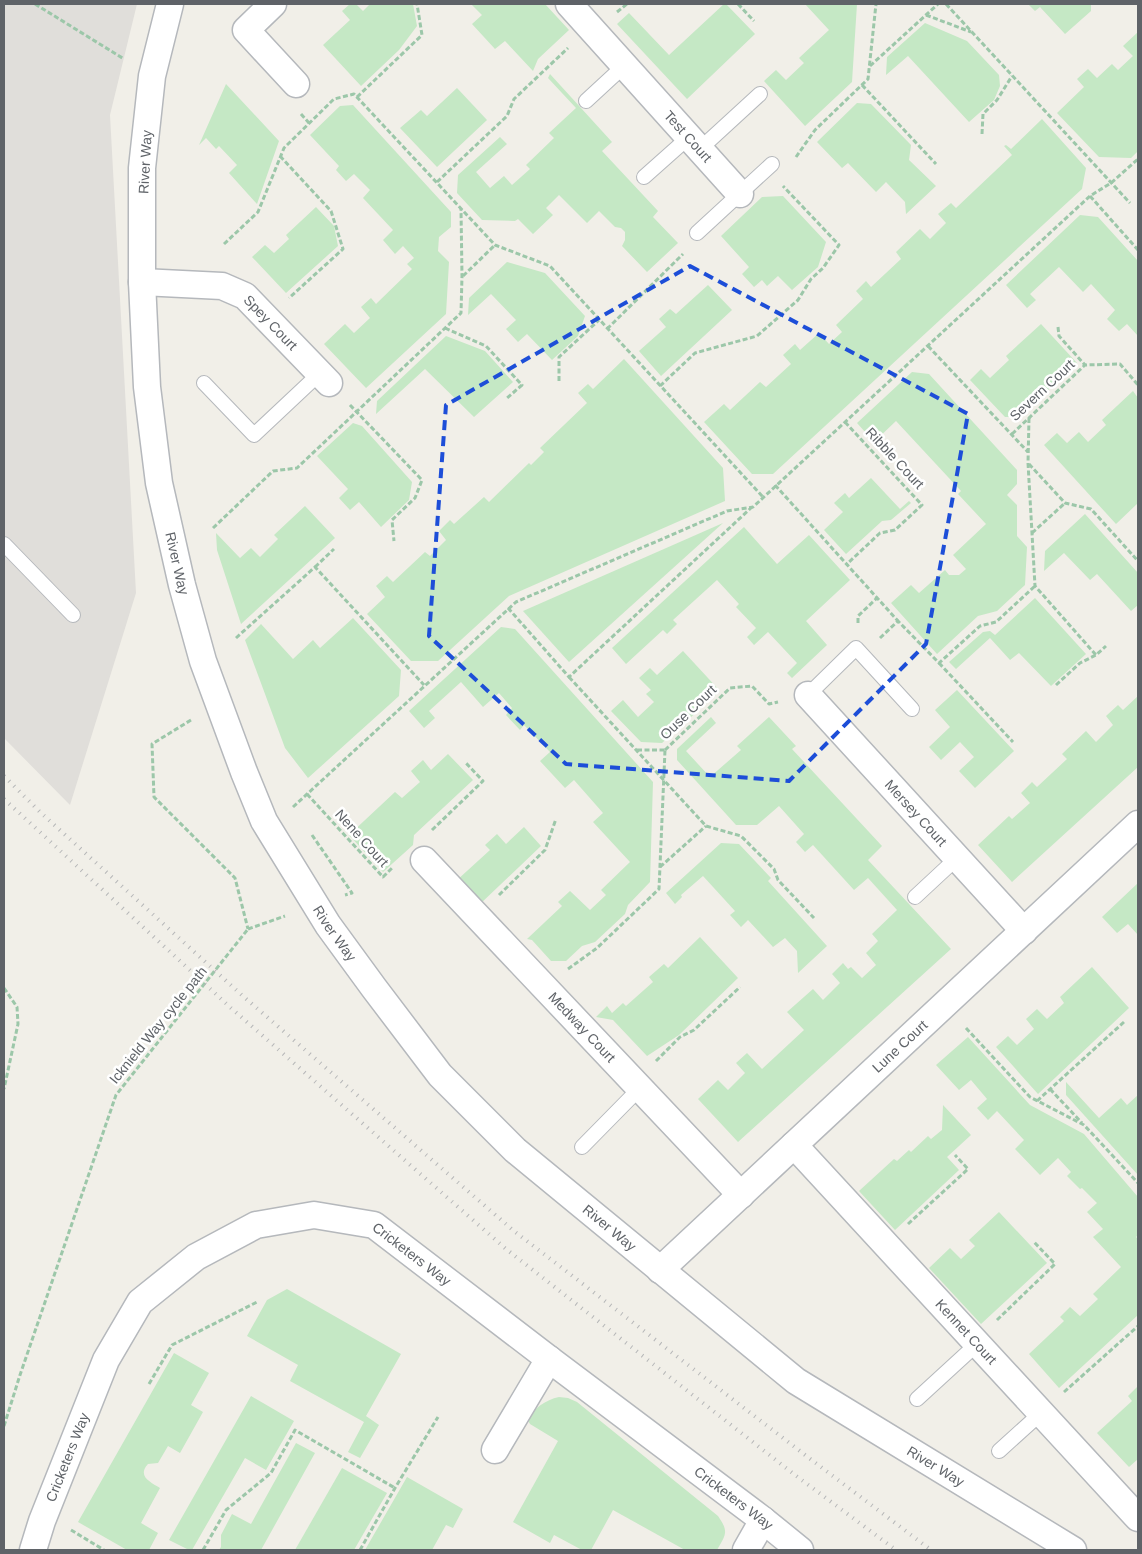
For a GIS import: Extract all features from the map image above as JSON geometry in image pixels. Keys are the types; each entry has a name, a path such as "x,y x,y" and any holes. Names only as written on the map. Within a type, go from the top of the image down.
{"street":[{"name":"River Way","path":"170,4 152,76 142,168 142,282 147,387 159,484 182,585 203,661 264,821 328,925 440,1075 515,1150 796,1381 1073,1550"},
{"path":"273,4 246,30 296,84"},
{"name":"Test Court","path":"569,4 740,194"},
{"name":"Spey Court","path":"142,282 222,286 245,296 324,378"},
{"name":"Mersey Court","path":"808,695 1024,931"},
{"name":"Lune Court","path":"660,1270 1138,824"},
{"name":"Medway Court","path":"424,860 741,1195"},
{"name":"Kennet Court","path":"794,1145 1138,1518"},
{"name":"Cricketers Way","path":"33,1550 42,1521 106,1360 140,1302 196,1257 256,1225 314,1215 374,1225 764,1520 800,1550"},
{"path":"496,1450 549,1359"},
{"path":"746,1550 764,1520"}],"lane":[{"path":"586,101 631,72"},
{"path":"644,177 695,143 760,94"},
{"path":"698,233 769,166"},
{"path":"204,383 254,435 324,378"},
{"path":"4,544 73,615"},
{"path":"808,695 859,652 912,709"},
{"path":"915,897 957,858"},
{"path":"582,1147 638,1084"},
{"path":"917,1399 976,1342"},
{"path":"999,1451 1041,1413"}],"path":[{"path":"35,4 152,76"},
{"path":"357,97 422,35 417,4"},
{"path":"738,4 754,21"},
{"path":"660,386 695,353 757,336 798,300 811,279 823,268 839,245 769,166 792,160 800,152 814,130 868,80 876,4"},
{"path":"869,66 938,4"},
{"path":"946,4 1130,203"},
{"path":"926,15 972,32"},
{"path":"437,182 507,116 514,99 590,27"},
{"path":"982,134 983,114 997,100 1012,76"},
{"path":"862,86 936,164"},
{"path":"224,244 258,212 284,148 334,99 354,94 495,245 550,266 763,498"},
{"path":"280,156 330,211 343,249 288,299"},
{"path":"569,677 1090,196 1112,183 1138,159"},
{"path":"1090,196 1138,250"},
{"path":"213,528 273,471 297,468 461,313 461,208"},
{"path":"607,329 689,248 698,233"},
{"path":"462,276 495,245"},
{"path":"559,380 559,357 599,320"},
{"path":"1058,327 1059,336 1085,365"},
{"path":"444,328 486,346 522,385 506,400"},
{"path":"928,346 1028,452"},
{"name":"Severn Court","path":"1012,434 1085,365 1120,364 1138,385"},
{"path":"324,378 422,480 415,498 392,520 394,541"},
{"path":"1029,418 1028,463 1035,586 1096,655"},
{"name":"Ribble Court","path":"845,422 922,505 895,530 880,533 847,564"},
{"path":"1028,463 1065,503 1091,509 1138,561"},
{"path":"776,485 898,621 1013,742"},
{"path":"1032,533 1065,503"},
{"path":"298,814 293,807 516,602 727,511 753,507"},
{"path":"236,638 334,549"},
{"path":"315,567 424,685"},
{"path":"939,663 980,626 996,622 1035,586"},
{"path":"859,652 858,616 877,598"},
{"path":"508,608 706,826 741,836 774,869 778,880 814,918"},
{"path":"859,652 898,621"},
{"path":"1056,685 1080,663 1096,655 1106,646"},
{"name":"Ouse Court","path":"665,750 730,688 752,686 770,704 808,695"},
{"path":"219,702 152,744 154,797 235,878 248,929 291,914"},
{"path":"547,989 567,970 597,948 659,889 665,750 637,750"},
{"path":"424,860 423,838 482,782 465,762"},
{"name":"Nene Court","path":"307,794 383,877 396,864"},
{"path":"477,916 545,850 556,819"},
{"path":"660,867 706,826"},
{"path":"309,830 352,893"},
{"name":"Icknield Way cycle path","path":"4,1426 116,1095 192,1002 248,929"},
{"path":"638,1084 680,1037 694,1030 740,987"},
{"path":"4,988 17,1006 18,1024 4,1089"},
{"path":"944,1005 1030,1097 1084,1125"},
{"path":"1037,1101 1124,1022"},
{"path":"1050,1089 1138,1183"},
{"path":"886,1245 968,1169 955,1155"},
{"path":"976,1342 1055,1264 1034,1242"},
{"path":"150,1384 172,1345 257,1302"},
{"path":"1041,1413 1138,1326"},
{"path":"360,1550 438,1417"},
{"path":"203,1550 226,1510 272,1473 295,1430 395,1488"},
{"path":"42,1521 68,1529 104,1550"}],"highlighted area":[{"path":"690,266 968,414 926,644 789,781 566,764 429,636 446,405"}],"shaded area":[{"path":"4,4 137,4 110,115 136,593 70,805 4,738"}],"green space":[{"path":"350,4 356,4 363,11 370,4 413,4 417,26 399,50 361,86 323,45 350,20 342,11"},
{"path":"471,4 545,4 569,30 538,59 533,71 505,41 495,49 472,24 482,15"},
{"path":"724,4 755,34 687,99 617,24 629,13 669,55"},
{"path":"805,4 857,4 852,82 805,126 764,81 776,70 786,80 804,63 799,58 829,30"},
{"path":"1028,4 1091,4 1091,11 1065,34 1040,7 1035,11"},
{"path":"925,23 967,41 999,75 1000,86 994,100 969,122 908,56 886,75 887,57"},
{"path":"1138,32 1138,151 1131,158 1099,157 1057,113 1084,87 1077,79 1088,69 1097,78 1112,64 1118,70 1133,56 1123,46"},
{"path":"550,74 612,142 602,151 658,211 653,217 678,243 647,272 622,246 625,240 625,232 621,228 615,227 599,211 587,223 559,195 546,208 553,215 533,234 518,219 515,221 482,220 457,193 458,175 500,137 507,144 476,172 490,188 504,176 512,185 530,169 526,165 554,138 549,133 576,108 548,78"},
{"path":"226,84 279,141 257,204 229,173 237,165 219,146 216,149 206,138 199,145"},
{"path":"457,88 487,120 437,167 400,128 421,110 427,116"},
{"path":"857,103 871,104 911,145 909,160 936,186 906,214 905,202 886,182 876,192 848,163 842,168 817,142"},
{"path":"353,105 451,212 451,227 439,237 438,251 449,262 446,314 366,388 324,344 345,324 354,333 370,318 361,307 371,298 376,304 412,269 407,264 414,258 403,246 395,254 383,240 393,230 363,198 370,190 354,174 346,181 336,170 339,166 310,135 340,106"},
{"path":"1042,119 1086,168 1082,189 773,474 752,474 704,422 724,404 730,410 760,382 766,387 791,364 783,355 795,344 800,350 819,333 829,344 842,332 836,325 863,299 856,291 866,281 871,287 901,259 896,252 920,229 930,239 946,223 938,214 951,203 956,208 1012,155 1004,146 1006,145 1011,149"},
{"path":"783,196 826,242 818,267 792,290 778,276 767,286 762,280 754,287 742,274 749,267 721,236 762,197"},
{"path":"316,207 334,226 338,246 286,293 252,257 265,245 274,253 289,239 286,235"},
{"path":"1080,215 1098,217 1138,261 1138,336 1127,324 1119,331 1107,319 1115,310 1091,284 1083,292 1059,267 1030,294 1036,300 1027,308 1006,285"},
{"path":"507,262 545,273 585,316 578,336 552,360 527,334 518,342 506,329 516,320 491,294 468,315 469,298"},
{"path":"708,285 732,310 661,376 639,351 666,327 659,319 670,309 676,314"},
{"path":"1041,324 1077,363 1019,417 1005,417 970,380 981,369 990,378 1009,360 1006,356"},
{"path":"446,336 485,351 513,382 474,417 425,369 376,414 377,401"},
{"path":"624,359 723,468 725,501 509,596 438,661 411,661 367,614 385,597 376,586 387,576 393,582 425,552 430,556 446,540 439,531 450,520 454,524 484,497 489,502 529,463 531,465 544,452 540,448 587,403 578,393 588,384 593,389"},
{"path":"912,372 929,374 1017,470 1017,484 1007,495 1017,505 1017,536 1027,547 1025,585 997,611 978,616 937,654 891,603 911,585 919,593 945,570 949,575 959,575 966,569 953,555 986,524 958,494 961,491 896,421 874,442 857,423"},
{"path":"1133,391 1138,398 1138,503 1116,524 1044,445 1057,433 1067,443 1079,432 1088,442 1106,425 1102,420"},
{"path":"353,423 362,426 412,482 409,500 381,527 359,502 350,510 339,498 348,489 317,456"},
{"path":"871,478 900,509 909,501 911,503 891,520 882,521 846,554 824,530 843,512 834,503 845,493 849,498"},
{"path":"305,506 335,538 241,624 217,550 216,533 240,558 251,548 260,557 278,539 274,535"},
{"path":"1085,514 1138,573 1138,605 1131,611 1097,574 1090,580 1064,553 1044,571 1045,551"},
{"path":"723,523 569,662 523,611"},
{"path":"744,527 777,564 809,535 850,580 806,621 827,645 792,678 787,673 797,663 768,632 754,645 747,637 756,628 736,607 739,604 717,580 673,620 677,624 667,634 663,630 626,664 612,648"},
{"path":"1035,598 1086,654 1051,686 1019,653 1010,660 990,638 956,669 949,662 983,632 990,631 995,635"},
{"path":"353,618 401,670 399,696 308,778 285,748 245,640 261,624 293,659 313,640 320,648"},
{"path":"501,627 515,629 653,782 650,882 628,905 625,914 595,942 582,946 566,961 551,961 532,940 527,939 562,906 558,902 570,891 590,910 606,895 601,890 630,862 593,822 603,813 574,780 565,788 540,761 550,752 524,725 520,730 506,715 512,708 499,693 483,707 461,682 429,711 435,718 424,728 409,711"},
{"path":"683,651 720,691 662,743 641,742 611,711 623,700 638,717 654,702 646,694 651,690 639,678 650,668 657,675"},
{"path":"957,690 1014,751 975,788 959,771 974,757 960,742 941,760 929,747 950,727 935,710"},
{"path":"1138,696 1138,767 1012,882 978,845 1009,816 1012,819 1030,803 1021,793 1032,782 1037,787 1067,759 1062,754 1086,731 1096,742 1113,725 1106,716 1118,705 1123,710"},
{"path":"711,717 716,723 686,751 710,777 741,750 737,746 769,717 796,746 792,749 882,846 868,860 951,949 738,1142 698,1099 718,1080 728,1090 745,1073 736,1063 747,1053 762,1069 804,1030 787,1012 813,989 823,1000 840,983 832,974 843,963 848,969 851,967 862,978 876,965 866,953 878,941 872,934 897,910 868,878 854,890 813,845 805,852 796,842 804,834 779,806 757,825 736,825 677,760 677,749"},
{"path":"448,754 473,780 414,835 413,845 383,872 349,835 395,792 402,798 420,782 411,771 423,760 431,770"},
{"path":"524,827 541,846 479,905 456,881 490,850 485,845 497,834 506,844"},
{"path":"721,843 739,844 771,878 768,881 827,946 798,973 797,951 785,938 773,947 748,920 741,927 730,915 735,911 703,876 681,895 682,897 675,904 666,893"},
{"path":"1138,883 1138,935 1128,924 1117,933 1102,917"},
{"path":"700,937 738,978 679,1035 647,1056 613,1020 596,1017 607,1006 612,1013 623,1003 626,1006 653,982 649,977 664,964 668,968"},
{"path":"1092,967 1129,1008 1038,1094 996,1047 1008,1036 1017,1045 1034,1029 1026,1019 1037,1009 1047,1019 1064,1003 1060,997"},
{"path":"968,1037 1030,1105 1084,1134 1138,1197 1138,1235 1136,1237 1138,1239 1138,1315 1059,1388 1029,1354 1064,1321 1060,1317 1070,1307 1080,1316 1098,1299 1093,1294 1121,1267 1093,1237 1103,1229 1087,1212 1097,1203 1067,1176 1071,1172 1058,1158 1040,1175 1015,1149 1024,1140 997,1111 988,1120 977,1108 987,1099 971,1080 959,1090 936,1065"},
{"path":"1066,1082 1099,1118 1121,1098 1127,1105 1138,1095 1138,1175 1066,1095"},
{"path":"943,1105 971,1135 947,1157 959,1170 895,1230 859,1191 894,1159 897,1161 909,1150 911,1152 928,1136 931,1139 942,1130"},
{"path":"999,1212 1047,1263 981,1324 929,1268 950,1248 961,1259 975,1246 969,1240"},
{"path":"287,1289 401,1354 366,1416 379,1425 360,1458 348,1452 364,1422 290,1381 298,1365 247,1336 267,1300"},
{"path":"174,1353 209,1373 191,1405 203,1412 180,1453 168,1446 158,1463 148,1464 145,1468 144,1475 146,1478 160,1488 141,1523 158,1533 149,1550 127,1550 78,1522"},
{"path":"1138,1386 1138,1459 1129,1467 1097,1433 1132,1401 1128,1396"},
{"path":"251,1396 294,1421 266,1470 245,1458 192,1550 189,1550 169,1540"},
{"path":"559,1397 577,1402 718,1516 724,1526 725,1533 717,1550 685,1550 613,1510 591,1550 582,1550 554,1535 550,1543 513,1522 558,1441 530,1424 527,1419 541,1405"},
{"path":"296,1443 315,1453 261,1550 219,1550 221,1547 221,1535 232,1514 251,1524"},
{"path":"342,1468 387,1493 354,1550 295,1550"},
{"path":"407,1477 463,1509 453,1528 446,1525 432,1550 365,1550"}],"railway":[{"path":"4,776 40,812 244,997 514,1231 931,1550"},
{"path":"4,799 231,1008 506,1249 795,1475 896,1550"}]}
